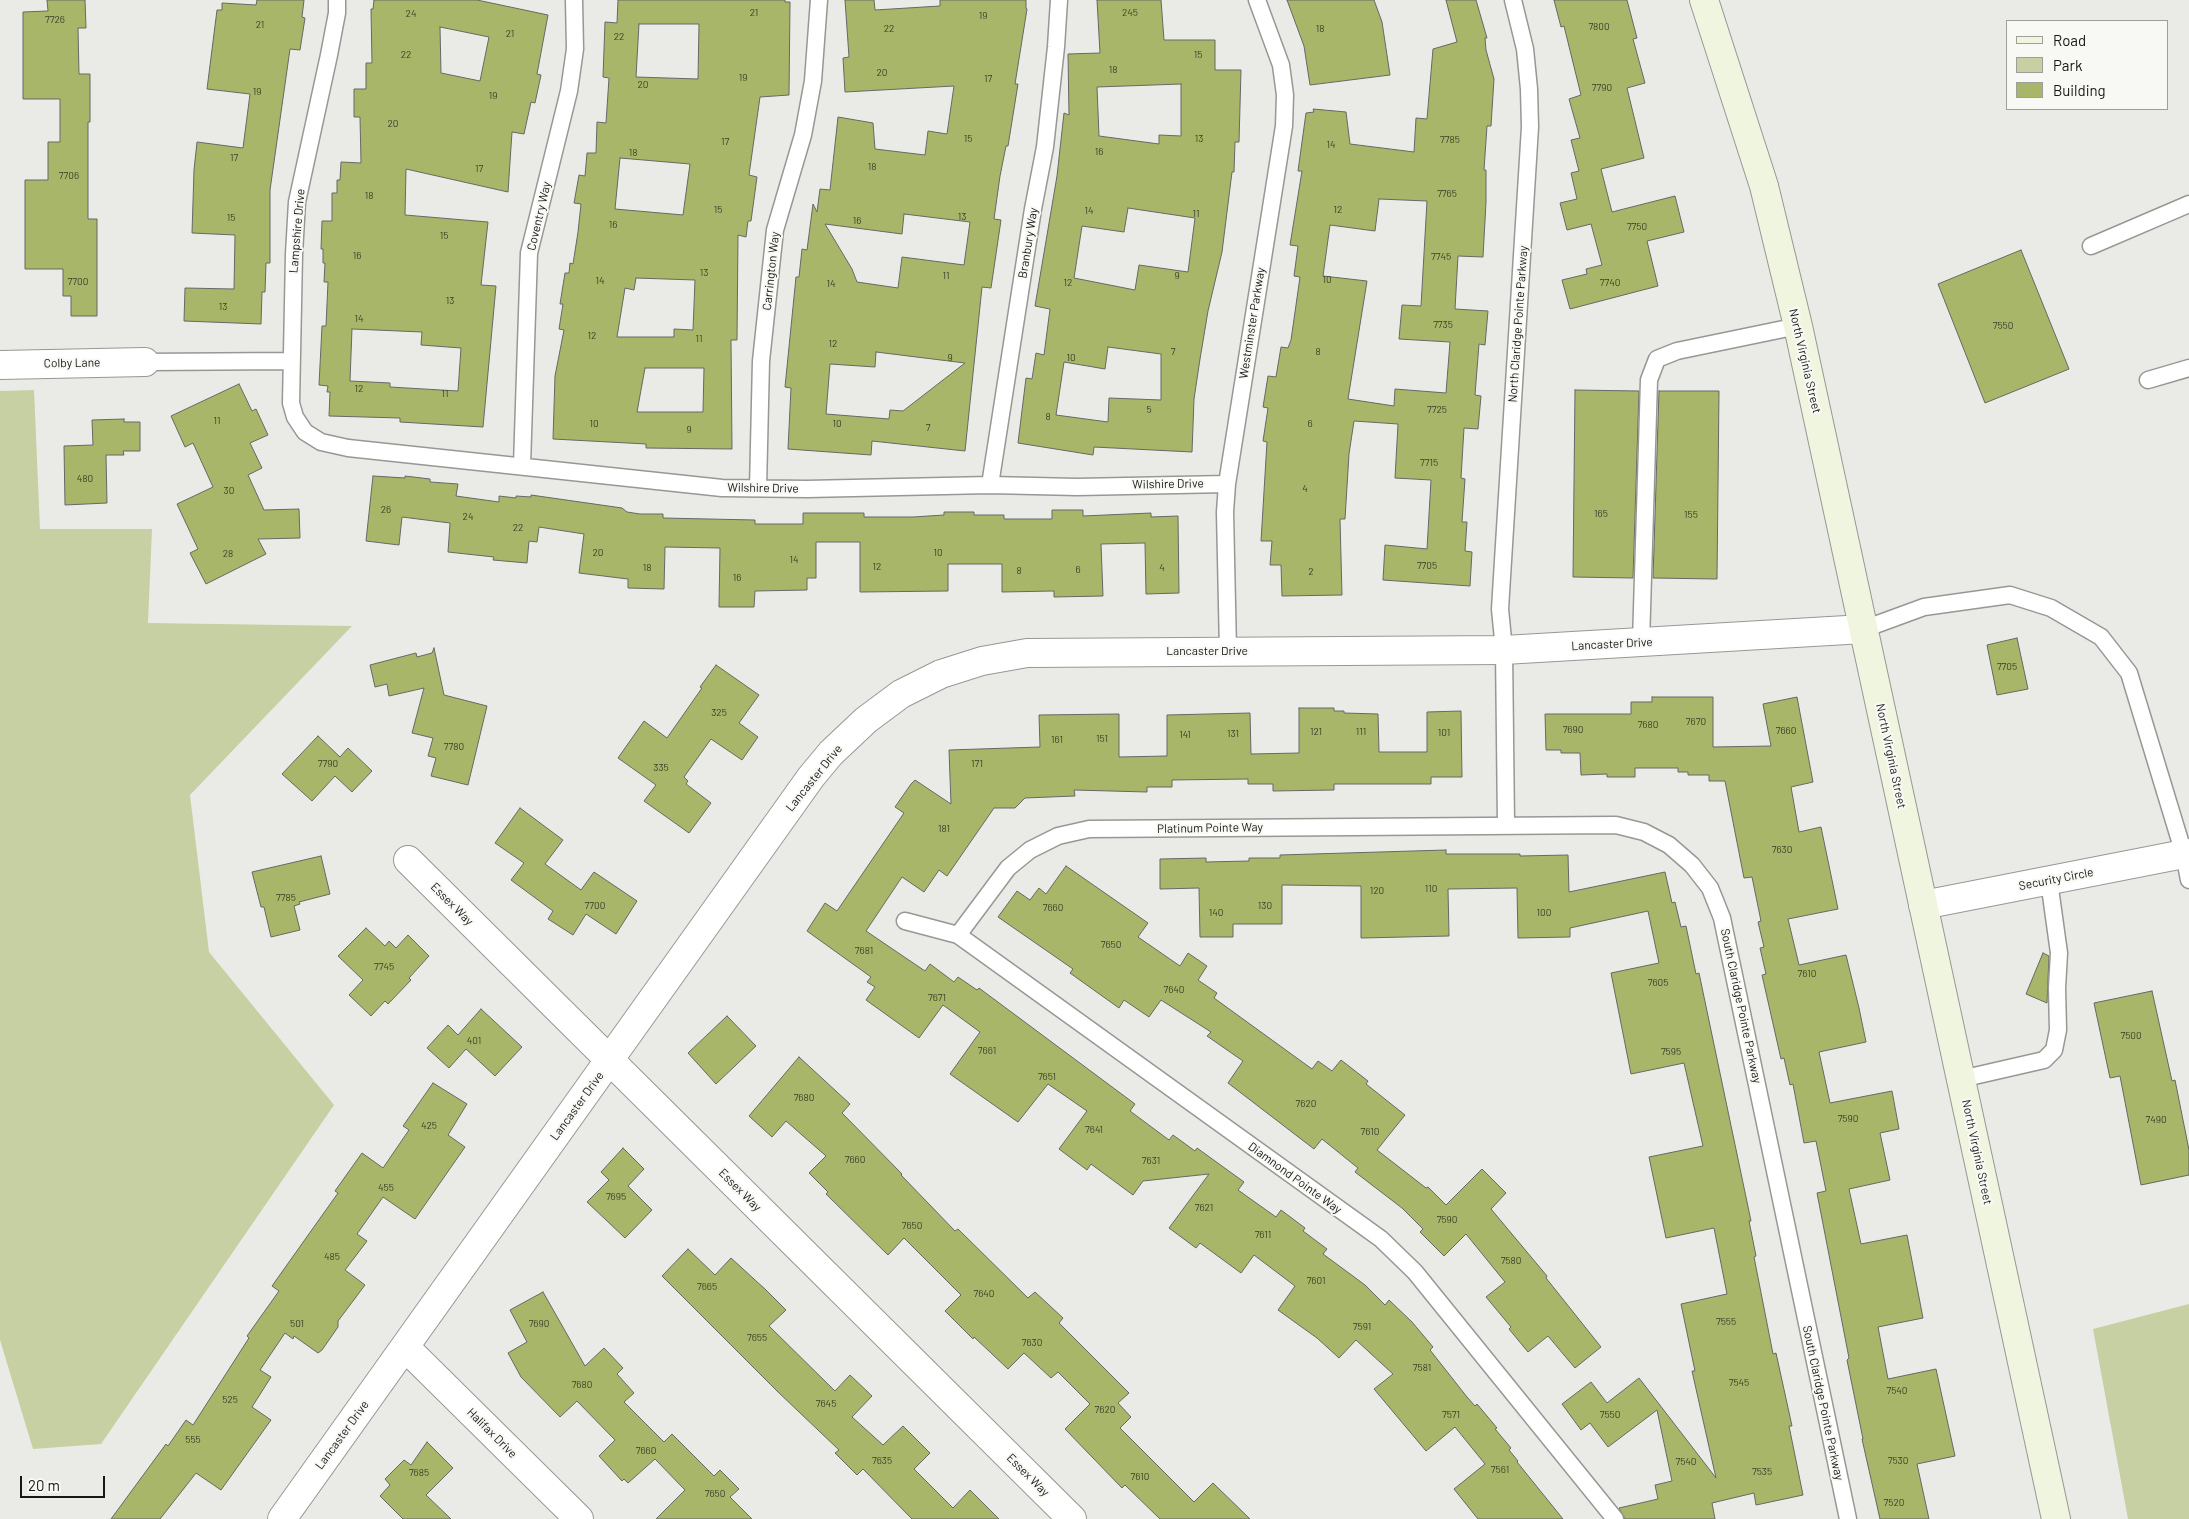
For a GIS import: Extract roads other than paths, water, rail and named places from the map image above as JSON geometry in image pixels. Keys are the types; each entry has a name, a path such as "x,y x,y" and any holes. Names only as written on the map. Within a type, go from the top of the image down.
{"main road":[{"name":"North Virginia Street","path":"1704,0 1764,186 1798,326 2056,1519"}],"street":[{"name":"Colby Lane","path":"0,365 145,362"},
{"name":"Lancaster Drive","path":"282,1519 816,771 831,753 866,720 901,694 950,671 982,661 1027,653 1504,650 1864,629"},
{"name":"Essex Way","path":"408,860 1072,1519"},
{"name":"Security Circle","path":"1923,905 2049,881 2187,862"},
{"name":"Halifax Drive","path":"405,1346 578,1519"}],"lane":[{"name":"Lampshire Drive","path":"305,432 295,417 291,403 297,202 329,55 337,13 337,0"},
{"name":"Coventry Way","path":"522,465 530,254 569,91 575,49 574,0"},
{"name":"Carrington Way","path":"758,488 761,361 775,230 803,135 812,81 819,0"},
{"name":"Branbury Way","path":"990,485 1033,209 1045,147 1056,48 1059,0"},
{"name":"Westminster Parkway","path":"1228,651 1225,512 1227,484 1284,126 1285,96 1281,65 1256,0"},
{"name":"North Claridge Pointe Parkway","path":"1504,650 1500,609 1530,127 1525,49 1513,0"},
{"path":"2091,246 2189,204"},
{"path":"1642,642 1649,380 1657,359 1678,351 1798,326"},
{"path":"145,362 291,361"},
{"path":"2148,380 2189,368"},
{"name":"Wilshire Drive","path":"305,432 321,442 348,448 522,465 722,488 808,489 990,485 1077,487 1227,484"},
{"path":"1864,629 1924,607 2010,595 2051,608 2101,637 2130,674 2187,862"},
{"path":"1504,650 1506,825"},
{"name":"Platinum Pointe Way","path":"958,936 1008,868 1030,850 1058,836 1089,829 1506,825"},
{"name":"South Claridge Pointe Parkway","path":"1506,825 1616,825 1644,832 1669,845 1692,865 1710,888 1722,918 1848,1519"},
{"path":"1961,1079 2044,1060 2054,1050 2058,1030 2057,988 2059,953 2049,881"},
{"name":"Diamnond Pointe Way","path":"905,921 958,936 1381,1239 1415,1272 1615,1519"}]}
